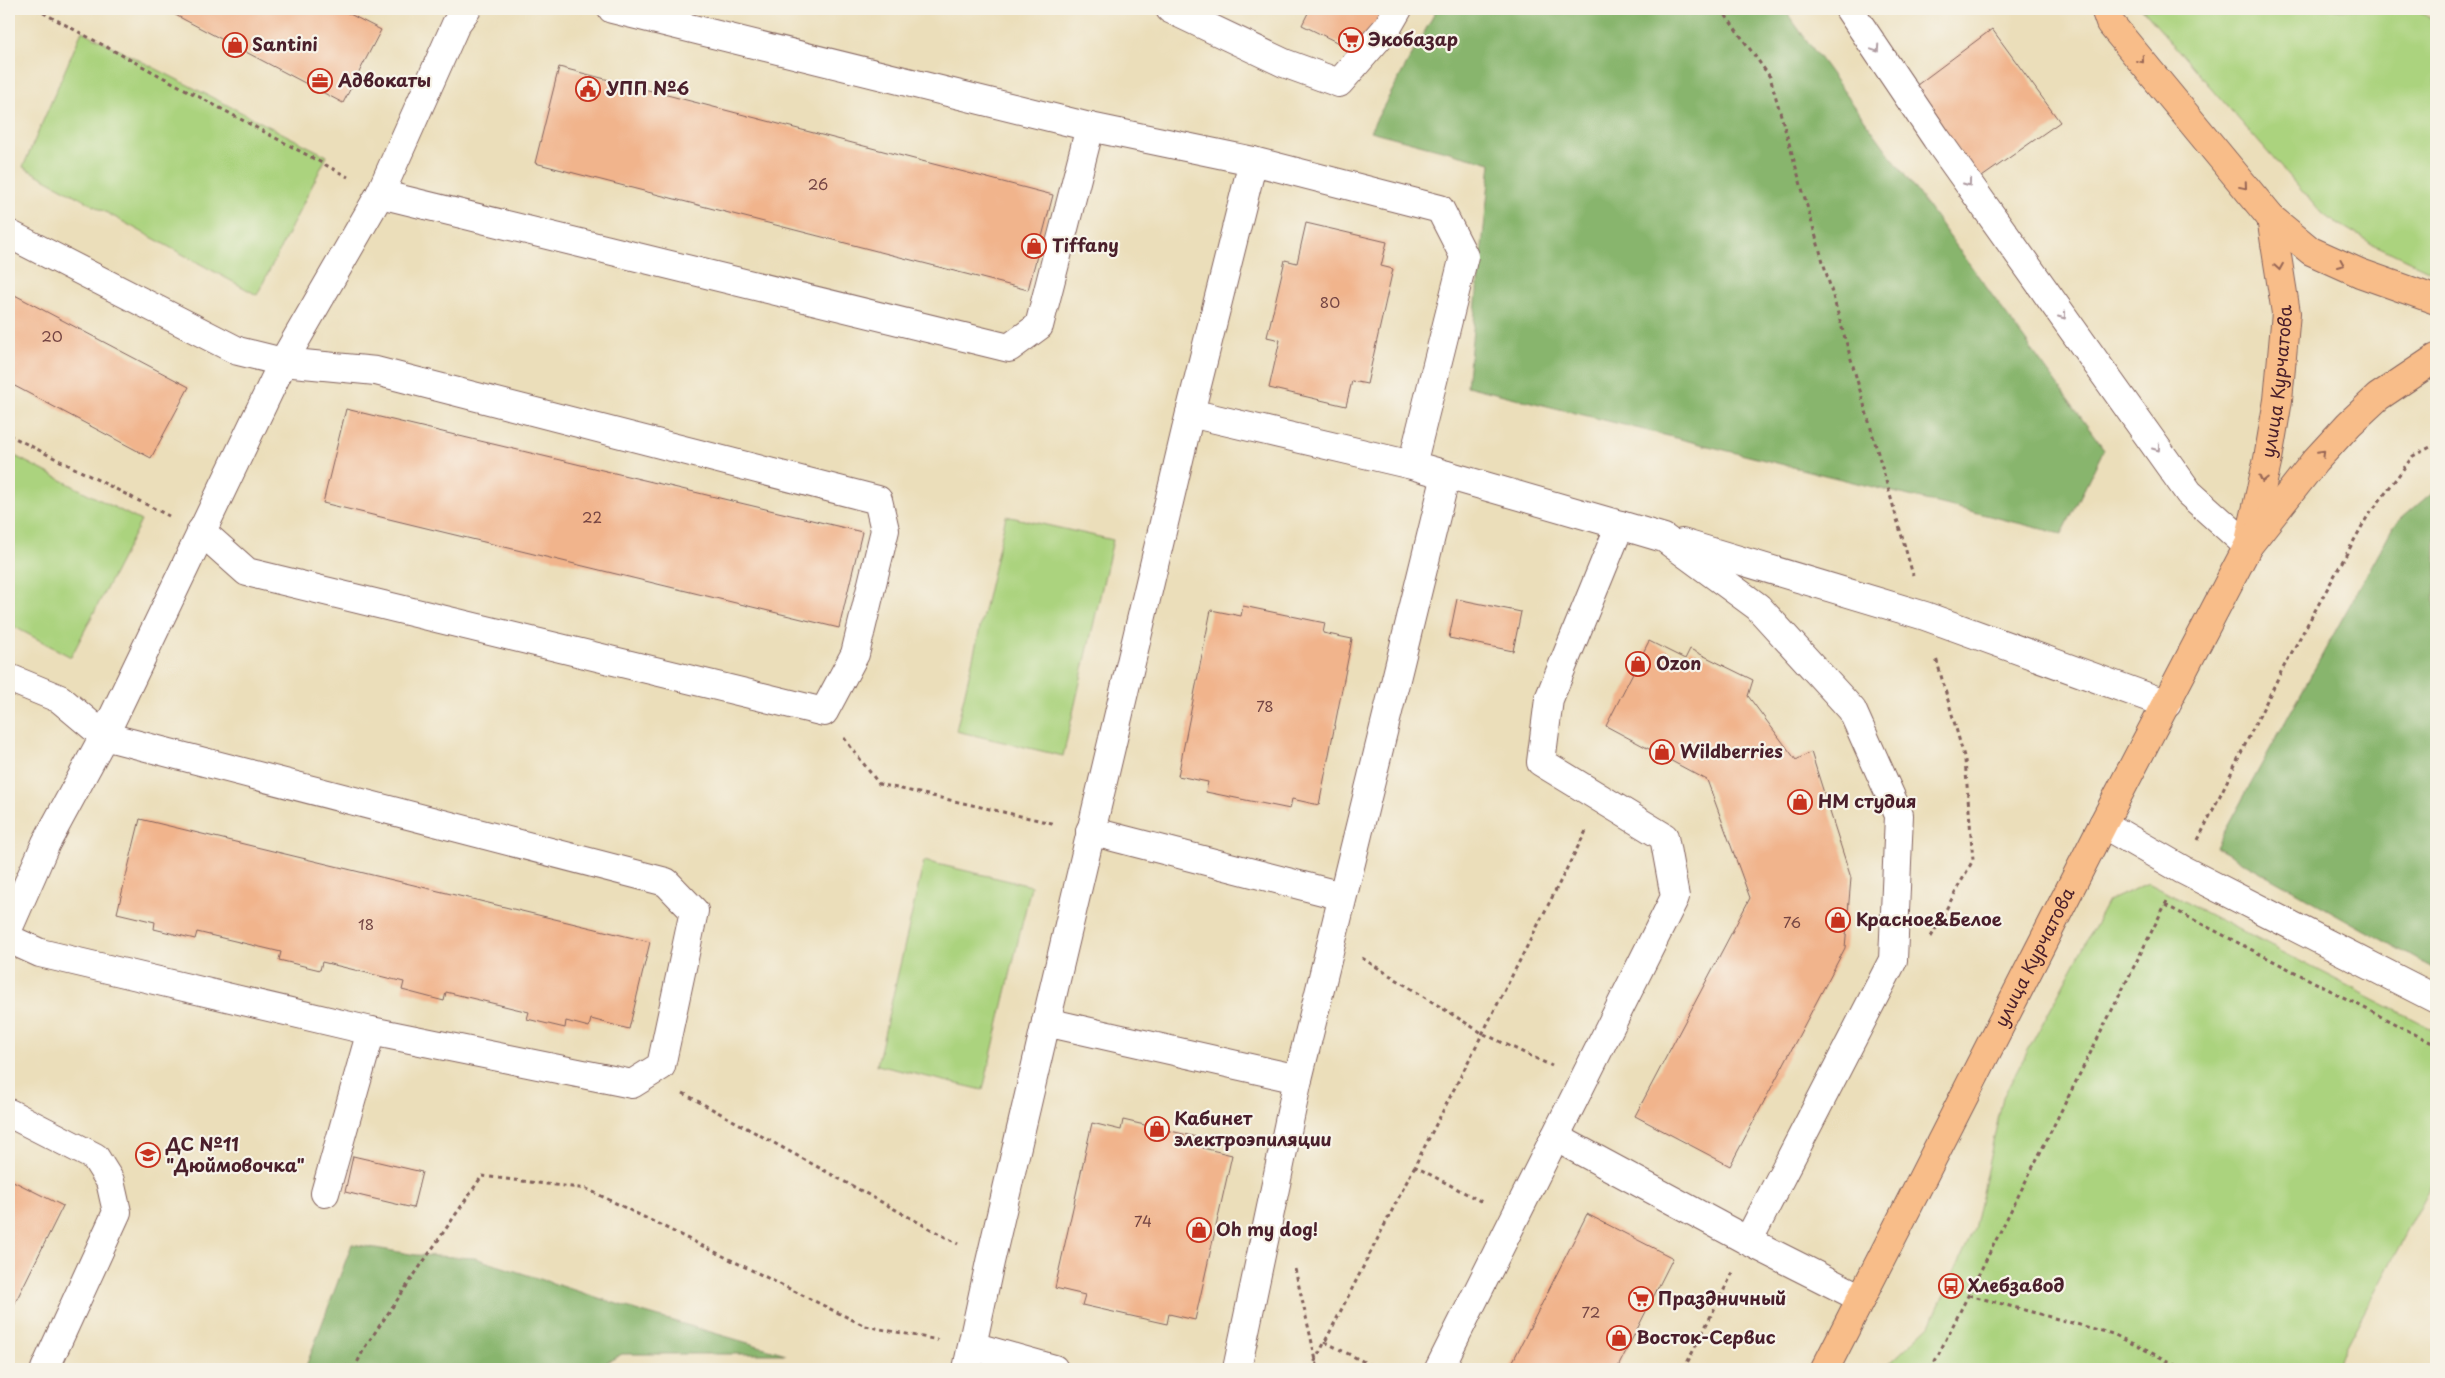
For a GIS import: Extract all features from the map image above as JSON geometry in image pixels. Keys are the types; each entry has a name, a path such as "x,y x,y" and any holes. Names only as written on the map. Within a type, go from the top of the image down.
{"main road":[{"path":"2104,13 2271,218 2311,251 2360,273 2436,300"},
{"name":"улица Курчатова","path":"2248,546 2268,459 2278,400 2286,313 2271,218"},
{"name":"улица Курчатова","path":"1825,1369 2103,824 2248,546 2315,461 2350,424 2378,397 2436,358"}],"lane":[{"path":"9,927 46,843 104,736 283,362 380,194 456,24 467,9"},
{"path":"612,9 1090,127 1253,161 1440,209 1464,256 1412,465"},
{"path":"1170,9 1284,62 1339,83 1387,28 1398,9"},
{"path":"1849,9 1936,138 2189,493 2248,546"},
{"path":"380,194 1009,348 1040,326 1090,127"},
{"path":"1054,1369 970,1358 990,1262 1090,832 1190,413 1253,161"},
{"path":"9,234 238,351 283,362 376,371 878,500 886,530 855,654 824,712 247,572 201,531"},
{"path":"1190,413 1412,465 1664,538 1925,616 2167,704"},
{"path":"1237,1369 1298,1079 1446,475"},
{"path":"1439,1369 1675,896 1664,837 1603,798 1541,762 1549,698 1620,525"},
{"path":"1664,538 1758,607 1852,710 1899,815 1893,960 1748,1241"},
{"path":"9,678 60,699 104,736 666,882 694,911 661,1066 632,1084 371,1031 40,953 9,939"},
{"path":"2103,824 2183,870 2436,999"},
{"path":"1090,832 1342,896"},
{"path":"1046,1022 1298,1079"},
{"path":"325,1193 371,1031"},
{"path":"9,1113 95,1158 110,1181 117,1212 45,1369"},
{"path":"1556,1137 1748,1241 1861,1298"}],"path":[{"path":"9,16 12,9"},
{"path":"36,9 380,194"},
{"path":"9,435 201,531"},
{"path":"824,712 879,784 1090,832"},
{"path":"1311,1369 1603,798"},
{"path":"2165,905 2436,1045"},
{"path":"1332,940 1482,1033 1583,1081"},
{"path":"661,1066 679,1091 990,1262"},
{"path":"1414,1166 1515,1218"},
{"path":"354,1369 365,1347 482,1176 587,1189 865,1326 970,1358"},
{"path":"1294,1266 1318,1369"},
{"path":"1969,1295 2113,1334 2184,1369"},
{"path":"1325,1342 1378,1369"}],"green space":[{"path":"1437,9 1784,9 2104,449 2062,534 1467,386 1491,163 1370,131"},
{"path":"2142,9 2413,9 2436,21 2436,271 2428,270 2371,243 2322,214"},
{"path":"82,31 327,156 257,295 23,167"},
{"path":"9,453 141,521 71,657 9,624"},
{"path":"2436,489 2436,970 2216,847 2394,525"},
{"path":"1006,516 1113,540 1063,756 956,731"},
{"path":"924,861 1031,886 983,1090 877,1065"},
{"path":"2148,883 2436,1031 2436,1177 2334,1369 1884,1369 1930,1325 1974,1229 2003,1097 2108,901"},
{"path":"352,1244 416,1255 475,1258 642,1312 786,1354 622,1354 595,1369 305,1369"}],"building":[{"path":"164,9 340,9 381,30 343,103"},
{"name":"Экобазар","path":"1299,9 1386,9 1363,55 1302,25 1308,13"},
{"path":"1992,29 2060,122 1979,179 1913,88"},
{"path":"559,67 1053,195 1028,290 535,163"},
{"path":"1306,223 1387,242 1381,266 1393,269 1367,384 1352,381 1346,406 1269,388 1280,340 1267,337 1285,260 1297,263"},
{"path":"9,292 189,387 151,458 9,383"},
{"path":"346,409 862,532 839,628 323,503"},
{"path":"1457,599 1521,612 1513,651 1449,638"},
{"path":"1243,606 1325,623 1323,633 1352,639 1319,805 1292,799 1290,809 1206,792 1208,782 1178,776 1211,610 1241,616"},
{"path":"1649,641 1685,659 1690,649 1753,680 1748,696 1796,760 1811,752 1851,878 1845,948 1730,1166 1635,1116 1750,898 1707,780 1606,726"},
{"path":"140,819 650,942 629,1029 591,1019 589,1027 566,1021 565,1028 527,1019 529,1012 446,992 444,1001 402,990 404,982 322,962 320,970 279,960 281,952 197,932 195,939 154,929 155,922 117,913"},
{"path":"1123,1120 1205,1139 1203,1148 1232,1155 1195,1320 1169,1314 1167,1324 1082,1305 1085,1295 1055,1288 1092,1123 1121,1130"},
{"path":"353,1156 422,1172 413,1208 345,1192"},
{"path":"9,1179 63,1206 9,1315"},
{"path":"1587,1214 1673,1258 1617,1369 1509,1369"}],"place":[{"name":"Экобазар","path":"1351,40"},
{"name":"Santini","path":"235,45"},
{"name":"Адвокаты","path":"320,81"},
{"name":"УПП №6","path":"588,89"},
{"name":"Tiffany","path":"1034,246"},
{"name":"Ozon","path":"1638,664"},
{"name":"Wildberries","path":"1662,752"},
{"name":"HM студия","path":"1800,802"},
{"name":"Красное&Белое","path":"1838,920"},
{"name":"Кабинет электроэпиляции","path":"1157,1129"},
{"name":"ДС №11 \"Дюймовочка\"","path":"148,1155"},
{"name":"Oh my dog!","path":"1199,1230"},
{"name":"Хлебзавод","path":"1951,1286"},
{"name":"Праздничный","path":"1641,1299"},
{"name":"Восток-Сервис","path":"1619,1338"}]}
